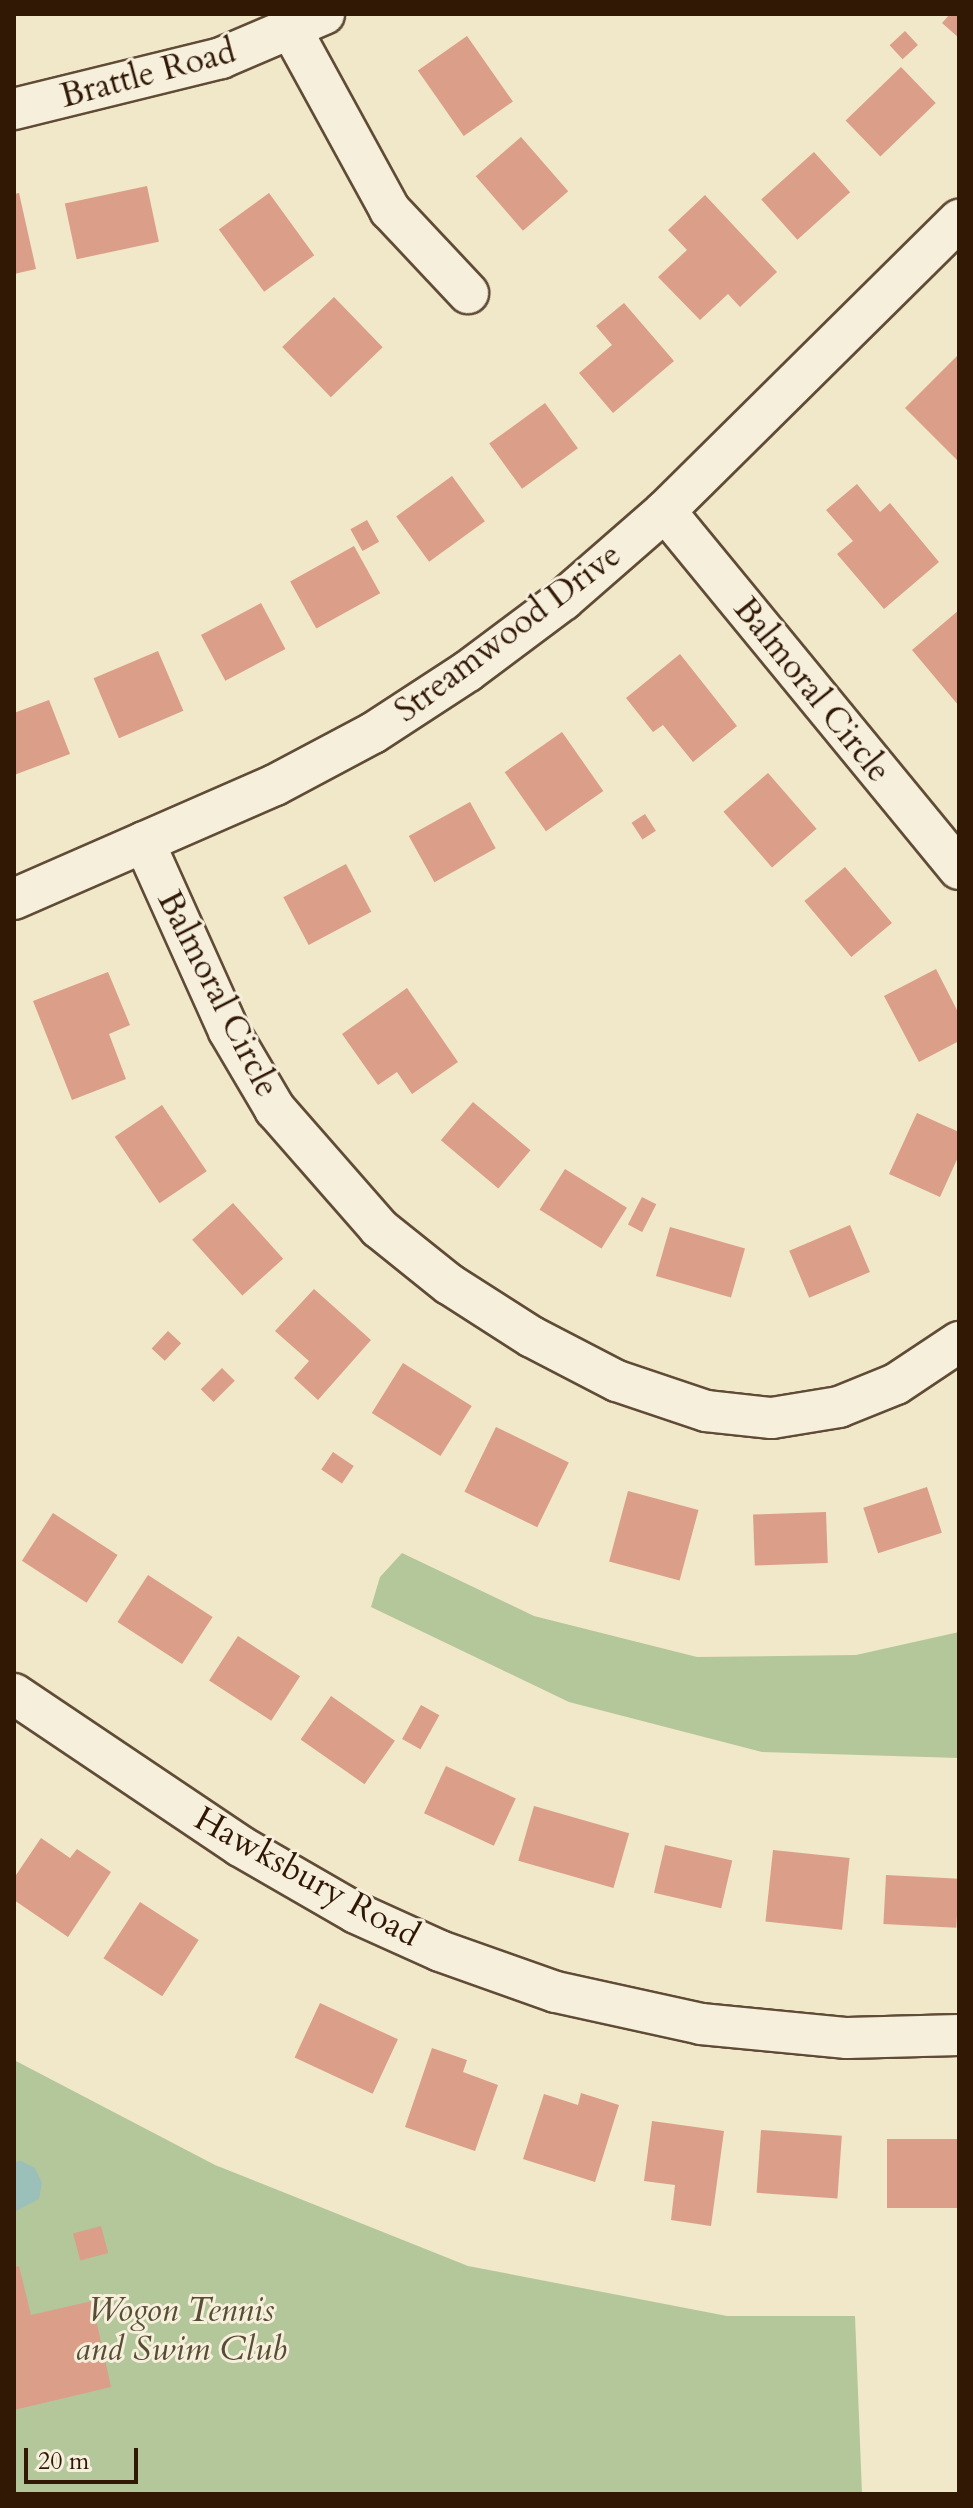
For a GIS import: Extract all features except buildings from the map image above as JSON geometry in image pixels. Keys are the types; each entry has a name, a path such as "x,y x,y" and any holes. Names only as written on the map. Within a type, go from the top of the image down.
{"street":[{"name":"Brattle Road","path":"14,109 157,77 308,23"},
{"path":"308,23 390,210 468,293"},
{"name":"Streamwood Drive","path":"14,899 144,842 373,733 563,600 665,511 959,220"},
{"name":"Balmoral Circle","path":"665,511 959,869"},
{"name":"Balmoral Circle","path":"144,842 229,1031 275,1109 379,1228 449,1284 532,1337 646,1391 706,1411 772,1418 853,1401 896,1384 959,1342"},
{"name":"Hawksbury Road","path":"14,1694 240,1846 356,1913 440,1951 556,1992 701,2024 847,2038 959,2035"}],"green space":[{"path":"402,1553 534,1616 697,1657 856,1655 959,1632 959,1758 762,1752 569,1702 371,1607 380,1577"},
{"name":"Wogon Tennis and Swim Club","path":"14,2060 215,2165 468,2266 727,2316 855,2316 862,2494 14,2494"}],"water":[{"path":"21,2161 35,2168 42,2183 39,2199 14,2212 14,2162"}]}
